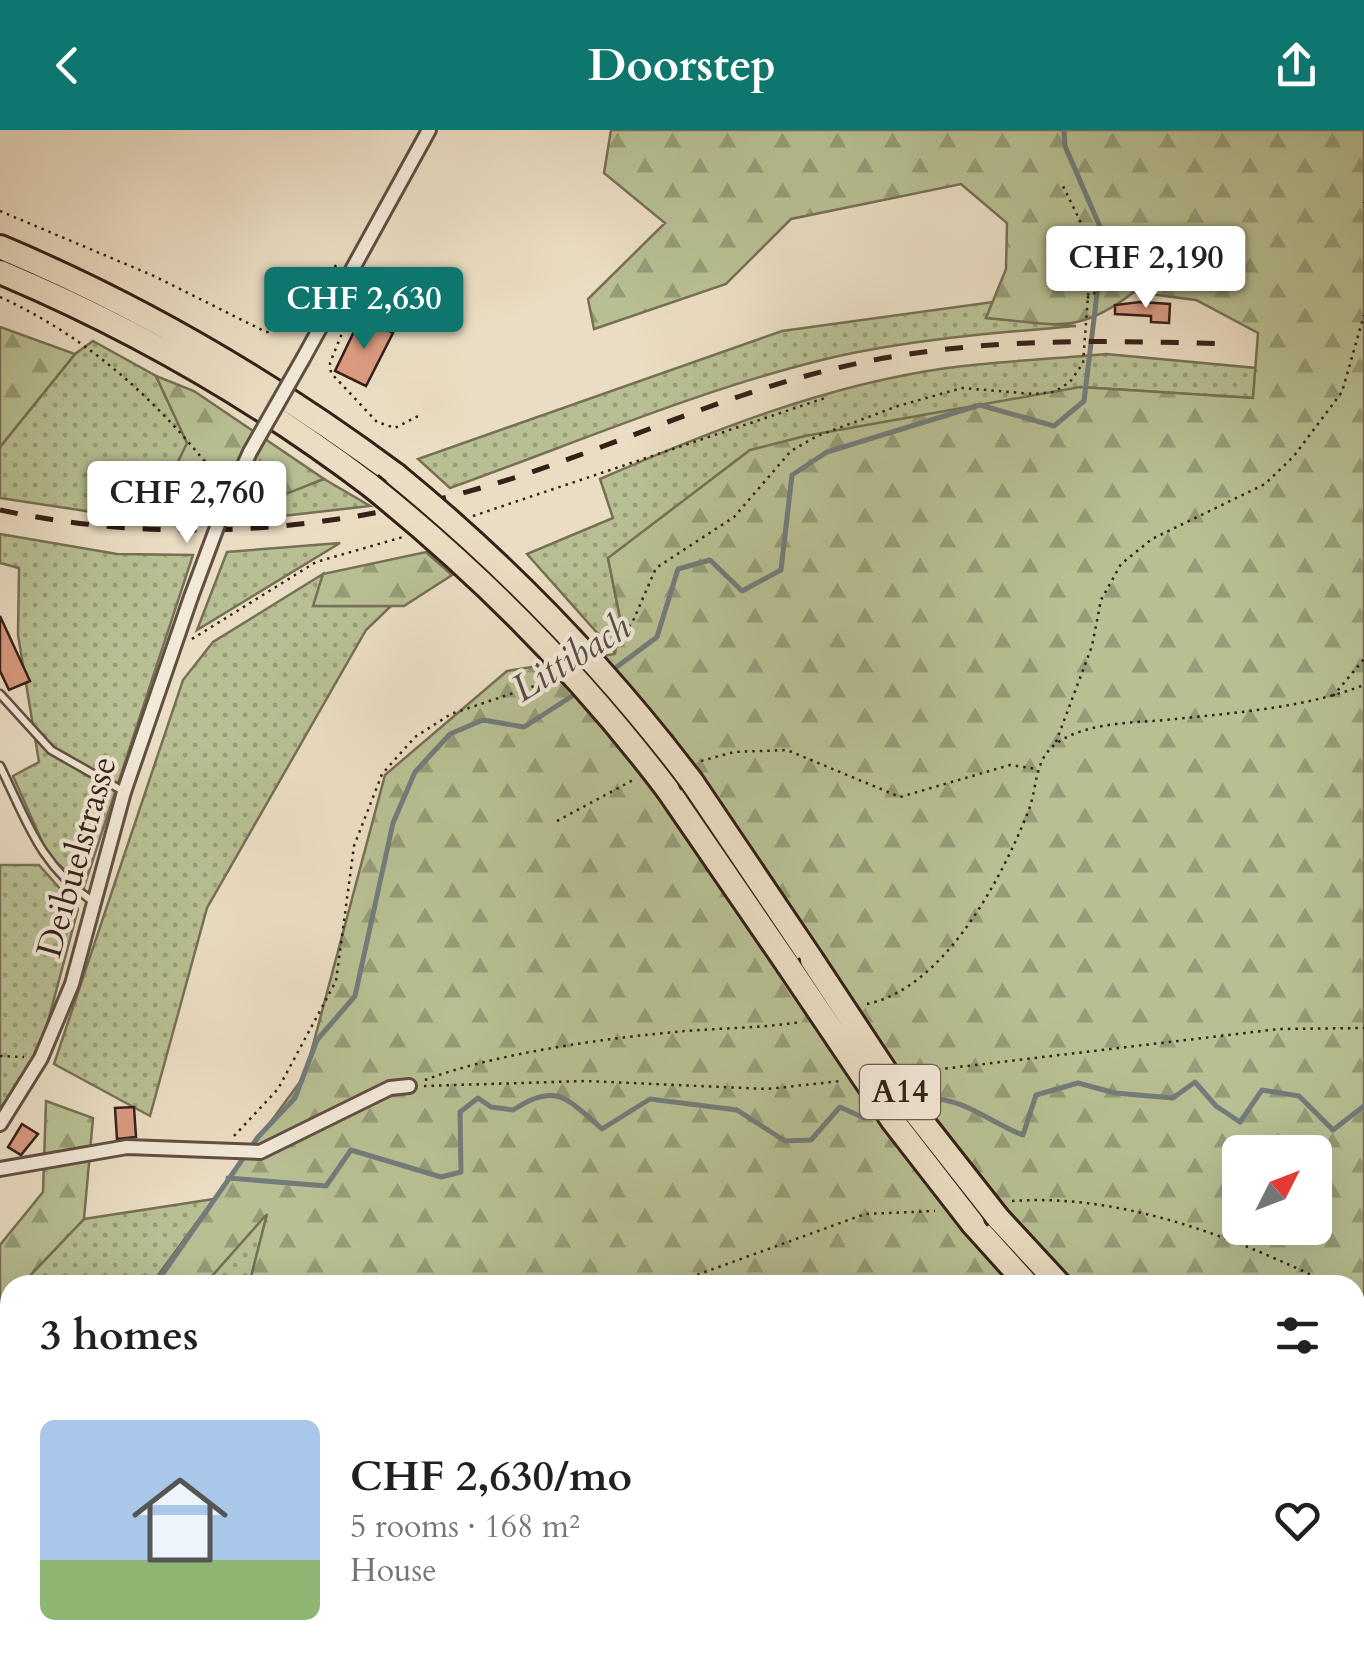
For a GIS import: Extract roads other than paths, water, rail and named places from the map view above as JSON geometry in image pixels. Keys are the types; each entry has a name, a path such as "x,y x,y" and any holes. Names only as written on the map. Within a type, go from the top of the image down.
{"highway":[{"name":"A14","path":"0,246 104,293 208,348 298,404 396,475 471,538 556,620 696,772 800,963 893,1121 973,1224 1019,1275"},
{"name":"A14","path":"0,272 180,359 285,423 370,484 521,618 594,697 998,1218 1051,1275"}],"street":[{"name":"Deibuelstrasse","path":"0,1124 41,1058 72,984 124,792 223,510 250,452 429,130"},
{"path":"0,1169 127,1148 260,1152 390,1088 409,1086"}],"lane":[{"path":"0,694 50,750 124,792"},
{"path":"0,766 38,850 70,886 93,902"}],"waterway":[{"name":"Littibach","path":"610,672 657,637 678,569 710,560 742,591 781,570 792,475 827,452 980,405 1054,426 1084,401 1104,236 1065,146 1064,130"},
{"name":"Littibach","path":"162,1275 258,1137 295,1098 317,1040 355,996 393,823 415,772 450,734 483,720 524,727 580,691"},
{"path":"914,1102 929,1099 957,1103 1023,1135 1036,1095 1078,1083 1115,1093 1173,1098 1195,1082 1216,1106 1240,1122 1262,1090 1299,1096 1333,1130 1364,1106"},
{"path":"228,1178 326,1186 351,1150 441,1177 461,1172 460,1112 478,1098 491,1107 513,1110 541,1097 561,1097 602,1129 650,1099 737,1110 785,1141 811,1140 840,1107 864,1118 880,1113"}],"railway":[{"path":"0,510 134,528 201,530 333,520 464,493 759,390 885,358 1031,343 1228,344"}]}
